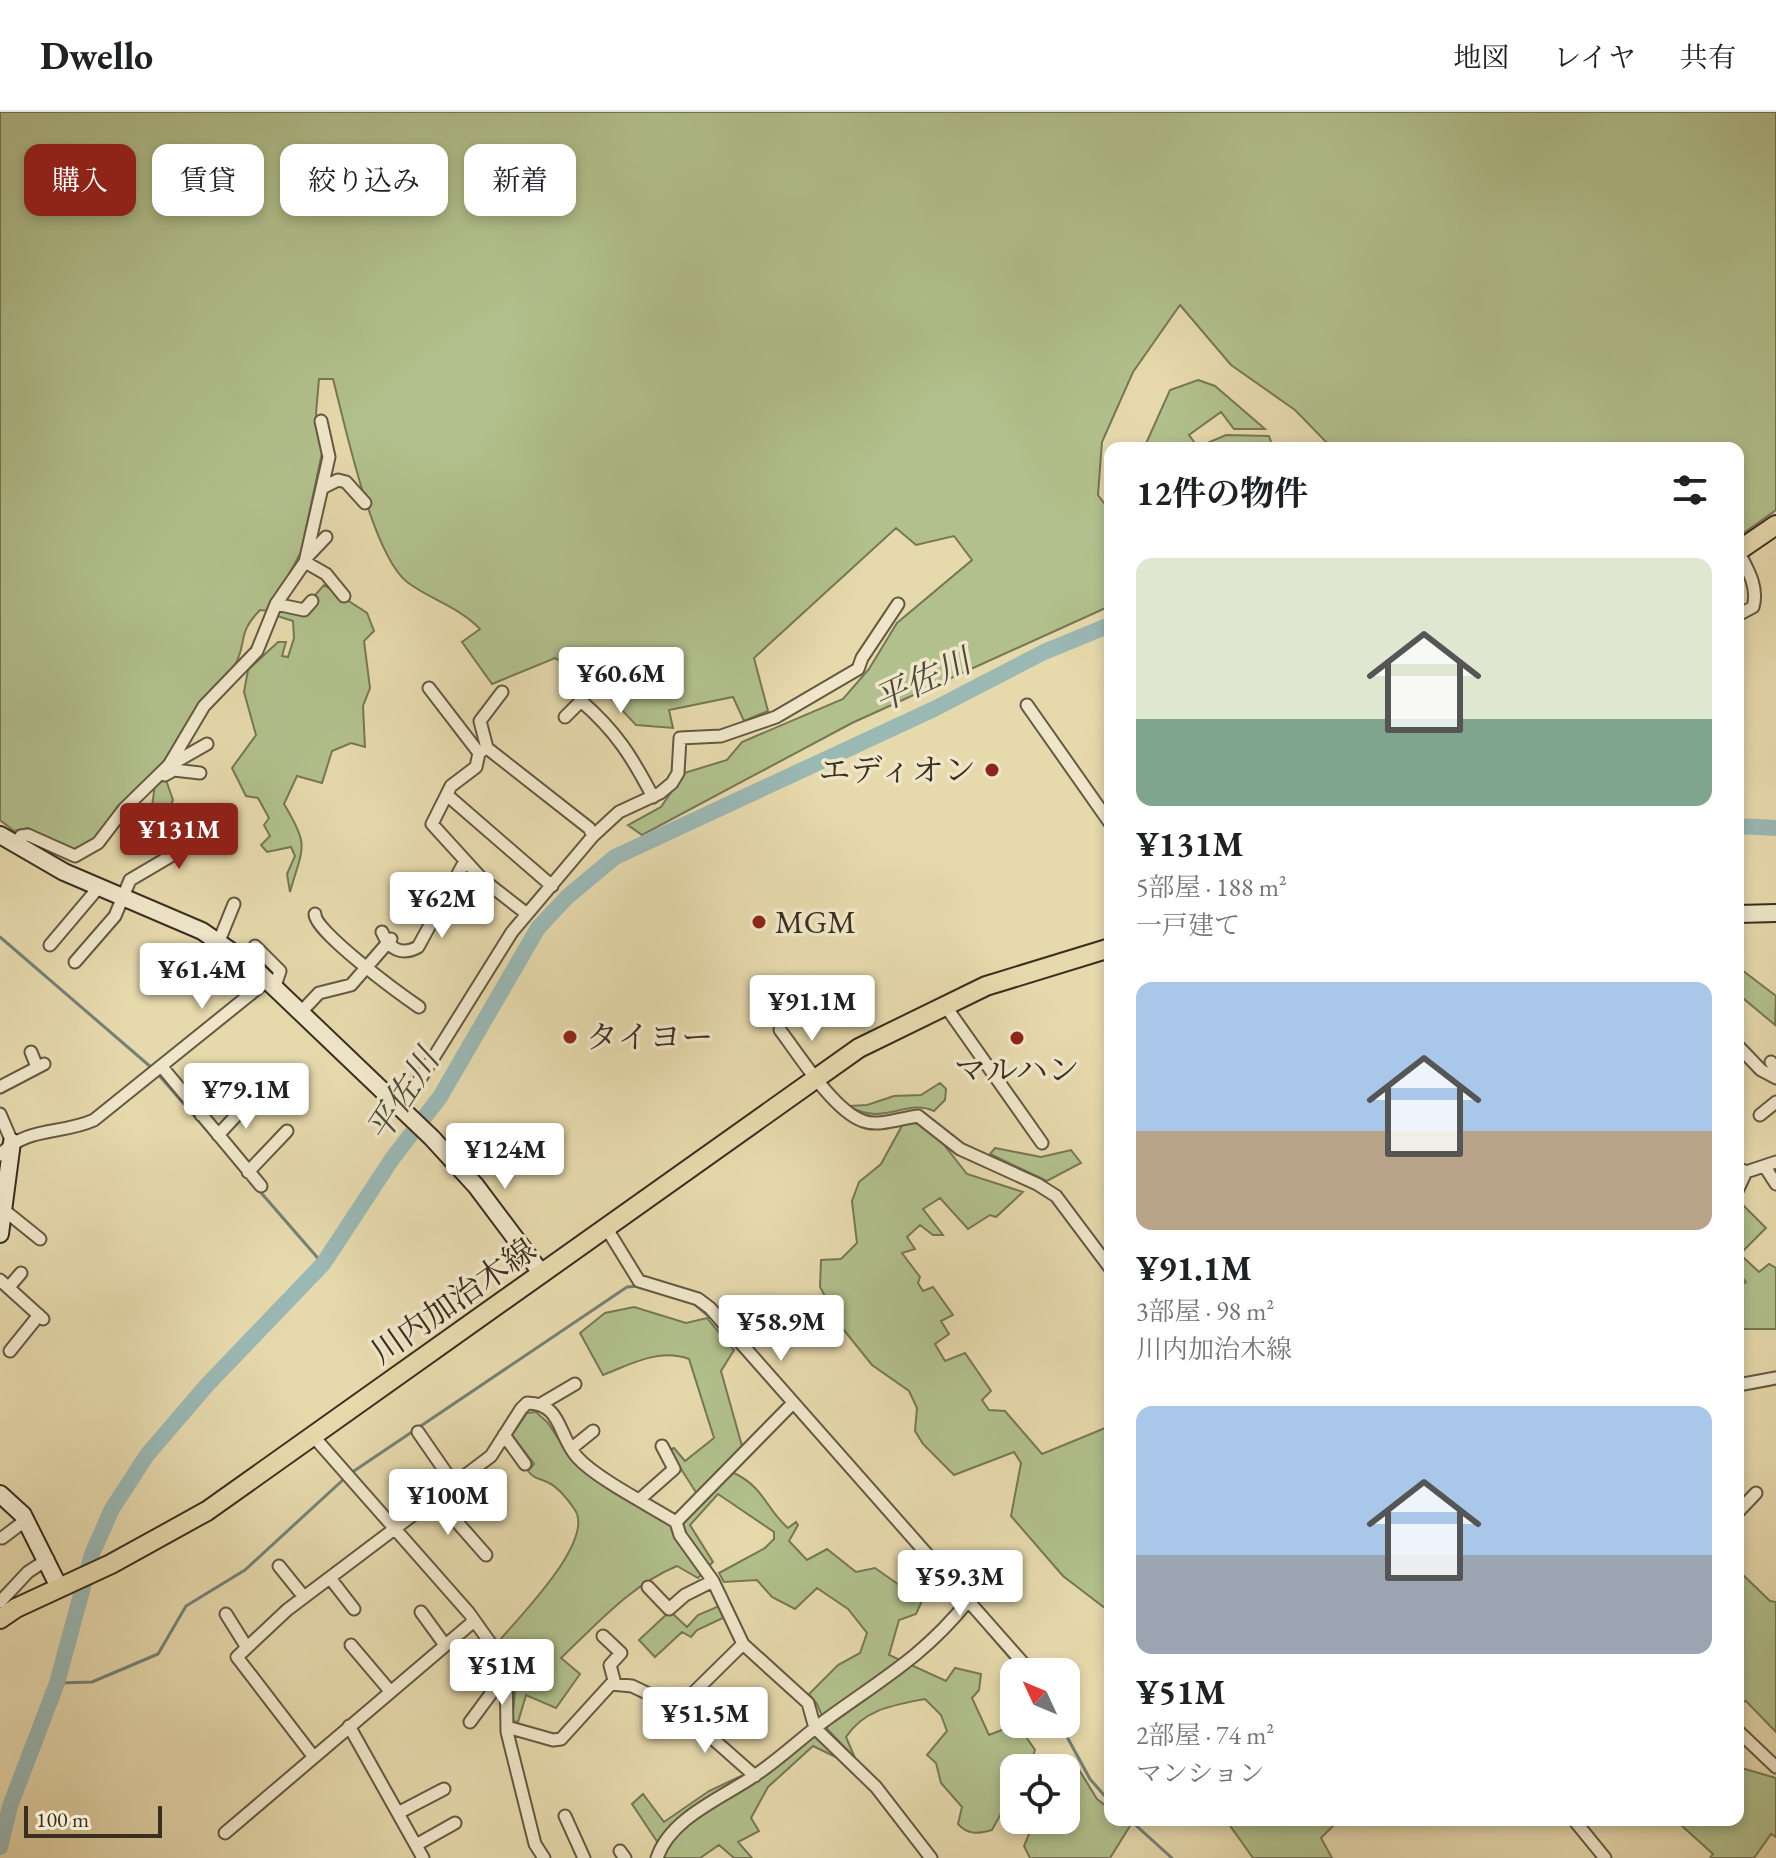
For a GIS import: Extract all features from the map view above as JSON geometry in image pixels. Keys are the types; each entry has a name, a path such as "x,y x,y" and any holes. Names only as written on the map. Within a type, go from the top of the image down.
{"main road":[{"path":"1744,547 1776,525"},
{"name":"川内加治木線","path":"0,1619 62,1585 111,1564 207,1511 607,1229 815,1076 889,1031 986,986 1104,953"}],"street":[{"path":"306,560 329,457 321,421"},
{"path":"324,487 338,480 346,482 365,503"},
{"path":"252,657 268,631 276,604 326,537"},
{"path":"306,560 326,574 344,596"},
{"path":"1744,563 1751,576 1755,600 1753,607 1744,612"},
{"path":"276,604 304,610 312,601"},
{"path":"404,1110 512,932 593,836 619,812 653,797 672,783 678,773 680,738 721,736 776,717 812,698 858,669 898,604"},
{"path":"169,765 204,706 275,637"},
{"path":"429,688 483,750 589,828 593,836"},
{"path":"502,692 480,721 483,750 476,767 451,786 432,824 482,879 527,914"},
{"path":"565,717 581,701 596,714 625,744 653,797"},
{"path":"1027,705 1104,814"},
{"path":"15,845 21,836 28,835 62,853 75,856 87,851 98,843 169,765 207,744"},
{"path":"153,780 174,770 200,773"},
{"path":"447,795 552,886"},
{"path":"75,962 115,916 130,880 215,830"},
{"path":"0,835 99,887 219,941 272,983 432,1138 476,1186 542,1274"},
{"path":"302,1011 319,993 351,985 367,971 387,938 408,953 418,947 465,861"},
{"path":"50,945 99,887"},
{"path":"219,941 234,904"},
{"path":"1744,914 1776,913"},
{"path":"315,914 315,921 324,933 354,955 367,971 419,1007"},
{"path":"0,1155 12,1142 32,1133 83,1126 94,1120 272,983 280,971 255,946"},
{"path":"944,1004 1042,1143"},
{"path":"780,1030 815,1076 852,1115 865,1123 918,1116 960,1149 1037,1184 1056,1196 1104,1260"},
{"path":"0,1087 40,1066 31,1052"},
{"path":"1744,1052 1761,1070 1776,1078"},
{"path":"158,1070 261,1186"},
{"path":"201,1115 232,1084"},
{"path":"1760,1115 1776,1102"},
{"path":"218,1135 248,1103"},
{"path":"0,1114 12,1142 0,1234"},
{"path":"248,1172 287,1131"},
{"path":"1744,1170 1771,1164 1776,1184"},
{"path":"4,1210 40,1239"},
{"path":"607,1229 633,1276 698,1299 710,1308 791,1405 1018,1658"},
{"path":"10,1351 41,1317 5,1284 21,1273"},
{"path":"1744,1384 1776,1378"},
{"path":"313,1756 237,1657 304,1597 394,1526 491,1456 527,1403 541,1404 575,1384"},
{"path":"541,1404 556,1417 579,1459 676,1522 680,1535 713,1581 743,1644 808,1703 815,1728 876,1787 931,1858"},
{"path":"676,1522 791,1405"},
{"path":"572,1448 593,1431"},
{"path":"418,1432 454,1484"},
{"path":"504,1435 525,1464"},
{"path":"314,1437 474,1621 507,1672 507,1727 531,1830 544,1858"},
{"path":"640,1499 674,1469 662,1446"},
{"path":"1744,1506 1756,1493"},
{"path":"0,1494 26,1520 62,1585"},
{"path":"435,1497 486,1555"},
{"path":"2,1538 26,1520"},
{"path":"0,1602 28,1572 48,1559"},
{"path":"279,1566 304,1597"},
{"path":"330,1578 354,1609"},
{"path":"648,1587 669,1609 685,1595 713,1581"},
{"path":"657,1858 661,1847 695,1814 755,1776 815,1728 896,1673 951,1624 966,1603"},
{"path":"421,1612 445,1645"},
{"path":"226,1614 246,1646"},
{"path":"225,1833 474,1621"},
{"path":"603,1636 621,1653 610,1665 615,1684"},
{"path":"678,1708 743,1644"},
{"path":"351,1645 390,1691"},
{"path":"470,1722 507,1672"},
{"path":"507,1727 553,1740 561,1739 605,1688 615,1684 632,1686 678,1708 755,1776"},
{"path":"349,1726 423,1858"},
{"path":"1744,1737 1776,1767"},
{"path":"398,1813 444,1789"},
{"path":"565,1816 584,1858"},
{"path":"416,1845 455,1823"},
{"path":"1579,1826 1605,1858"}],"green space":[{"path":"0,112 1776,112 1776,510 1744,533 1744,442 1326,442 1295,410 1231,365 1180,305 1133,372 1102,442 1098,495 1104,503 1104,609 852,723 642,835 628,825 661,807 684,773 727,760 742,742 843,699 869,669 897,623 972,560 954,536 916,545 896,528 754,658 768,711 744,721 733,697 669,710 673,728 636,725 593,679 555,658 492,684 462,642 480,629 463,615 407,582 394,567 371,518 333,379 319,379 316,413 322,453 301,552 269,611 260,610 248,626 233,669 210,692 134,801 96,838 75,852 60,848 28,828 14,831 0,820"},
{"path":"1198,380 1215,386 1265,429 1234,429 1221,412 1189,435 1194,442 1147,442 1170,390"},
{"path":"1226,435 1269,436 1271,442 1210,442"},
{"path":"324,585 367,613 374,631 364,641 370,688 363,706 365,747 351,743 332,751 322,783 297,776 284,804 298,829 302,847 290,892 287,874 295,856 291,847 267,852 261,845 270,836 264,825 269,818 258,798 246,796 232,768 256,735 244,692 248,670 278,642 286,642 282,656 288,657 294,638 293,621 277,616 280,609 316,604 315,595"},
{"path":"166,780 173,800 165,819 167,840 157,826 140,826 151,814 155,784"},
{"path":"1744,972 1776,996 1775,1025 1744,999"},
{"path":"940,1083 946,1089 945,1100 934,1111 914,1108 873,1114 848,1106 867,1105 894,1096 921,1095"},
{"path":"918,1120 930,1127 967,1174 1023,1192 996,1217 990,1215 968,1229 940,1198 923,1209 943,1235 933,1235 920,1225 907,1237 915,1249 902,1253 920,1277 918,1283 923,1291 933,1287 953,1315 941,1321 949,1334 935,1344 945,1361 965,1353 991,1391 982,1400 989,1410 1005,1411 1042,1454 1104,1428 1104,1607 1063,1576 1011,1516 1021,1463 1014,1452 954,1475 923,1444 915,1431 917,1408 909,1391 872,1365 843,1329 820,1287 821,1260 841,1259 857,1243 852,1201 859,1182 881,1164 904,1122"},
{"path":"995,1148 1041,1157 1071,1150 1081,1163 1047,1181 990,1154"},
{"path":"1744,1206 1766,1228 1744,1250"},
{"path":"1744,1258 1759,1272 1769,1264 1776,1268 1776,1329 1744,1329"},
{"path":"634,1307 686,1323 707,1318 734,1350 721,1371 742,1446 697,1494 669,1450 674,1448 685,1461 714,1438 689,1359 656,1356 603,1375 580,1333 605,1313"},
{"path":"536,1412 548,1423 572,1460 670,1523 734,1473 759,1492 788,1528 796,1522 798,1525 789,1541 807,1560 827,1549 856,1572 875,1568 922,1601 916,1614 899,1620 889,1655 946,1681 955,1668 981,1674 979,1690 972,1698 989,1735 1000,1731 1000,1738 1027,1738 1035,1750 1034,1754 1000,1754 1000,1815 992,1830 969,1832 958,1824 962,1807 941,1783 936,1763 927,1755 947,1731 941,1715 925,1699 881,1710 862,1720 846,1737 855,1758 828,1730 817,1704 809,1694 838,1665 860,1653 867,1633 848,1609 817,1588 795,1609 772,1597 757,1580 724,1582 719,1573 765,1548 774,1539 774,1532 718,1494 690,1525 713,1562 698,1578 677,1566 630,1594 561,1658 580,1674 556,1708 526,1695 518,1722 512,1721 514,1669 499,1641 565,1559 578,1524 575,1510 560,1491 528,1471 534,1464 512,1435 527,1413"},
{"path":"1744,1576 1770,1601 1776,1602 1776,1732 1746,1701"},
{"path":"719,1606 723,1618 697,1630 691,1637 682,1632 655,1657 639,1640 667,1614 672,1613 687,1627 698,1615"},
{"path":"816,1732 844,1761 813,1746 768,1787 751,1818 759,1831 738,1842 752,1858 734,1858 719,1845 700,1858 663,1858 664,1852 632,1804 643,1794 664,1822 709,1791 741,1776 755,1780"},
{"path":"1744,1769 1776,1778 1776,1837 1771,1834 1754,1858 1710,1858 1713,1854 1682,1826 1744,1826"},
{"path":"1080,1771 1097,1799 1104,1804 1104,1826 1130,1826 1110,1858 1030,1858 1024,1846 1029,1834 1080,1834"},
{"path":"1230,1826 1333,1826 1321,1838 1332,1858 1253,1858"}],"waterway":[{"name":"平佐川","path":"0,1847 10,1806 57,1683 92,1554 112,1509 147,1455 207,1385 323,1264 392,1159 440,1097 538,928 567,897 615,857 934,709 1044,652 1104,627"},
{"name":"平佐川","path":"1744,826 1776,828"},
{"path":"0,937 152,1068"},
{"path":"157,1073 323,1264"},
{"path":"351,1473 627,1287 639,1286"},
{"path":"692,1302 711,1318 787,1404"},
{"path":"792,1410 838,1461"},
{"path":"57,1683 92,1682 158,1654 186,1606 245,1570 345,1478"},
{"path":"988,1632 1010,1658"},
{"path":"1068,1738 1090,1779 1104,1795"},
{"path":"1137,1826 1172,1858"}],"place":[{"name":"エディオン","path":"992,770"},
{"name":"MGM","path":"759,922"},
{"name":"タイヨー","path":"570,1037"},
{"name":"マルハン","path":"1017,1038"}]}
